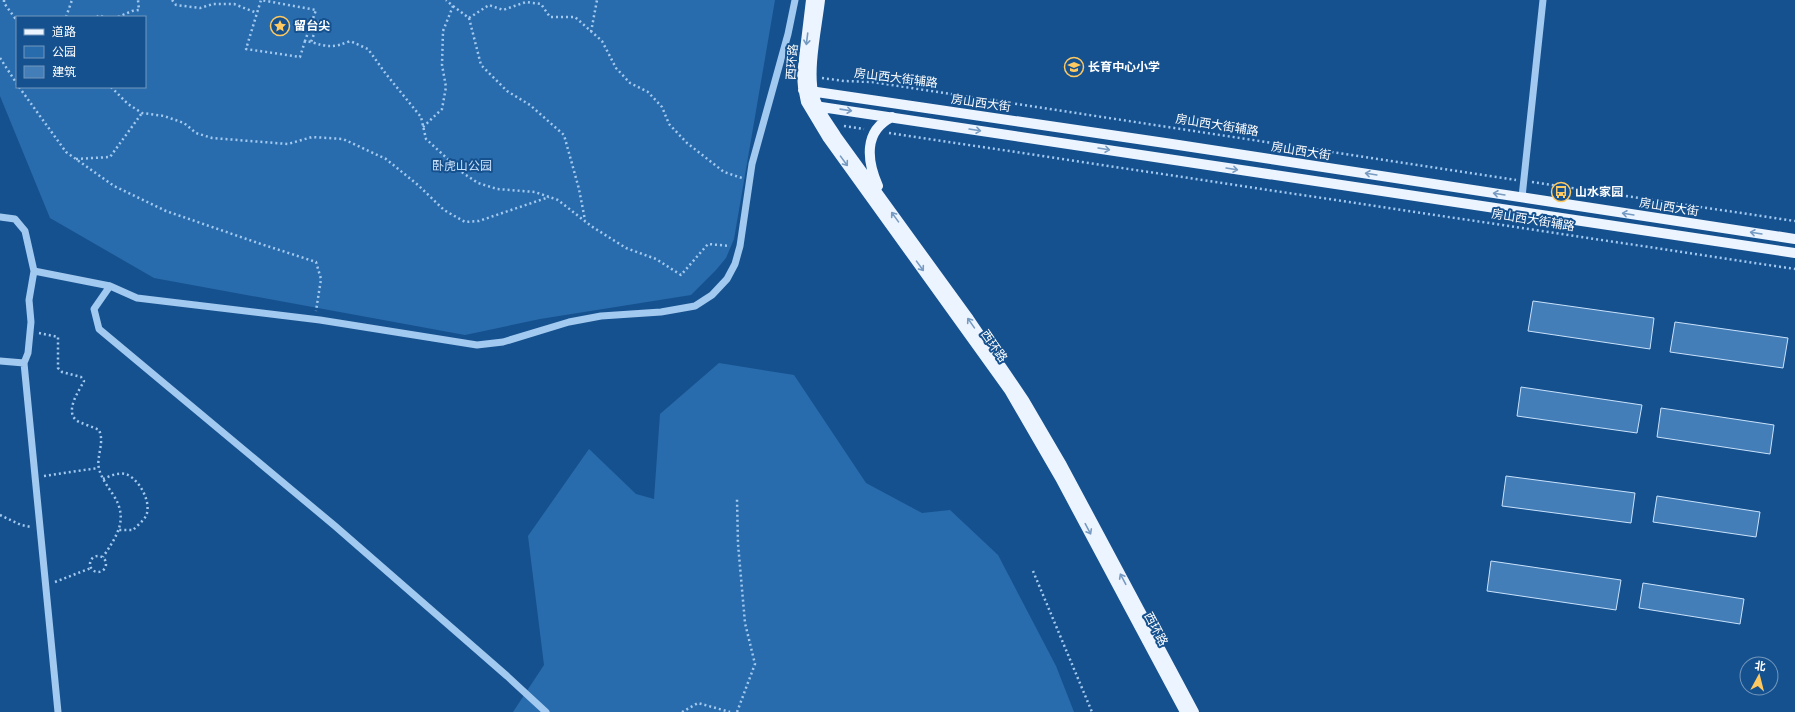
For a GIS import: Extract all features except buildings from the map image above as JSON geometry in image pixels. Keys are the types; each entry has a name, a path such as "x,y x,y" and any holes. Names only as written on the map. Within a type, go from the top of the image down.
{"main road":[{"name":"西环路","path":"811,0 802,75 813,106 827,137 1009,390 1060,478 1185,712"},
{"name":"西环路","path":"808,91 812,76 820,0"},
{"name":"房山西大街","path":"808,91 1795,239"},
{"name":"西环路","path":"813,106 829,124 978,332 1036,420 1062,465 1194,712"},
{"path":"813,106 1795,253"},
{"path":"885,203 872,170 870,150 871,138 875,129 883,121 892,117"}],"street":[{"path":"34,271 110,286 137,298 315,319 477,345 503,342 569,322 601,316 661,312 695,306 712,296 727,279 735,264 740,246 752,164 788,34 795,0"},
{"path":"1522,197 1543,0"},
{"path":"0,217 15,219 24,231 34,271 29,300 30,331 28,353 24,364 47,586 58,712"},
{"path":"110,286 94,309 99,329 335,526 539,708 546,712"},
{"path":"0,361 24,364"}],"path":[{"path":"66,16 72,0"},
{"path":"120,16 132,11 140,10 138,0"},
{"path":"172,0 176,5 200,8 212,4 234,4 257,13"},
{"path":"261,0 316,10 305,41 300,57 246,49 261,0"},
{"path":"446,0 468,18 481,65 507,91 530,105 564,135 580,188 585,221"},
{"path":"591,32 597,0"},
{"path":"0,3 4,2 16,18"},
{"path":"468,18 489,5 503,10 526,2 541,4 550,17 575,17 602,41 616,68 630,83 648,92 662,107 669,124 687,143 724,172 750,181"},
{"path":"424,127 442,109 446,87 442,65 443,31 453,6"},
{"path":"311,42 319,21"},
{"path":"305,41 323,46 337,46 350,41 368,49 421,117 426,139 463,173 478,183 497,188 535,192 558,200 585,221 626,248 656,259 681,275 708,244 740,246"},
{"path":"0,58 16,82"},
{"name":"房山西大街辅路","path":"812,76 844,81 872,82 1795,221"},
{"path":"20,88 66,152 114,186 166,211 316,262 321,279 315,319"},
{"path":"112,88 128,104 142,113 164,116 184,123 196,133 212,138 288,144 312,137 343,139 386,159 418,185 444,210 464,222 479,221 550,197"},
{"path":"75,159 110,157 142,113"},
{"path":"829,124 868,130"},
{"name":"房山西大街辅路","path":"883,132 1795,269"},
{"path":"30,331 58,337 58,368 62,372 81,377 84,381 72,405 72,413 76,420 99,430 102,436 98,468 118,503 121,524 103,557"},
{"path":"36,477 98,468"},
{"path":"103,479 117,474 128,475 143,491 148,506 146,516 133,530 119,530"},
{"path":"737,499 738,544 745,623 755,664 737,712"},
{"path":"0,516 21,525 41,529"},
{"path":"98,556 103,557 106,564 104,569 97,572 91,568 90,562 92,558 98,556"},
{"path":"47,586 91,568"},
{"path":"1033,571 1092,712"},
{"path":"682,712 698,703 730,712"}],"green space":[{"name":"卧虎山公园","path":"0,0 775,0 734,239 726,258 691,295 540,319 465,335 154,278 50,218 0,96"},
{"path":"719,363 794,375 866,483 922,513 950,510 998,555 1056,666 1074,712 513,712 544,665 528,536 589,449 636,494 654,499 660,414"}],"place":[{"name":"留台尖","path":"280,26"},
{"name":"长育中心小学","path":"1074,67"},
{"name":"山水家园","path":"1561,192"}]}
